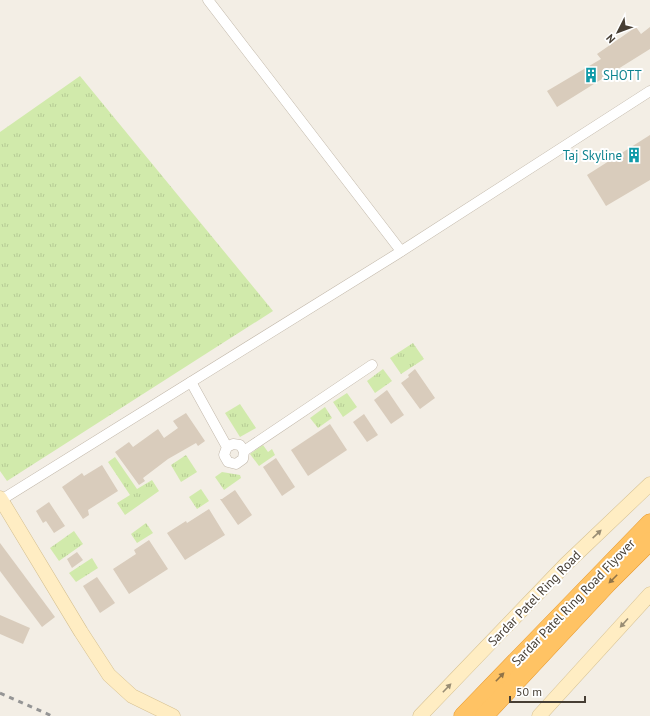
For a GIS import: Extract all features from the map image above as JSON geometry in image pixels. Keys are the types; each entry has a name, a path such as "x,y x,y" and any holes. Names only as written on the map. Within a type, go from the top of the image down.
{"highway":[{"name":"Sardar Patel Ring Road Flyover","path":"463,716 650,523"},
{"name":"Sardar Patel Ring Road Flyover","path":"484,716 608,584 650,542"}],"street":[{"path":"209,0 401,251"},
{"path":"173,716 132,696 109,675 81,632 1,499 192,382 401,251 650,91"},
{"path":"244,451 372,365"},
{"path":"192,382 226,447 224,454 228,462 236,464 243,459 244,451 240,445 233,444 226,447"},
{"name":"Sardar Patel Ring Road","path":"420,716 565,565 650,484"},
{"path":"539,716 650,594"}],"green space":[{"path":"80,76 273,311 7,481 0,471 0,132"},
{"path":"413,343 424,359 401,374 390,358"},
{"path":"383,369 392,381 375,393 367,381"},
{"path":"347,393 357,407 343,417 333,402"},
{"path":"240,404 256,428 240,437 225,413"},
{"path":"325,407 332,418 318,428 310,418"},
{"path":"263,445 268,452 272,449 275,455 259,466 250,454"},
{"path":"186,455 197,472 181,482 171,465"},
{"path":"115,457 137,489 152,480 159,491 125,515 117,503 130,495 108,462"},
{"path":"222,472 240,475 241,478 224,490 215,477"},
{"path":"201,489 209,501 197,509 189,497"},
{"path":"146,523 153,533 137,543 131,534"},
{"path":"74,531 83,544 59,561 50,548"},
{"path":"92,558 98,568 76,582 69,573"}],"building":[{"name":"SHOTT","path":"636,27 641,34 650,27 650,49 557,107 547,91 601,59 597,54"},
{"name":"Taj Skyline","path":"650,135 650,180 606,206 587,175"},
{"path":"415,369 435,398 420,409 401,383 409,377 408,375"},
{"path":"387,390 404,415 391,424 374,400"},
{"path":"186,413 205,441 198,446 196,443 168,459 143,478 145,481 139,485 115,452 129,442 133,447 158,429 164,438 178,428 173,421"},
{"path":"364,414 378,435 367,442 353,422"},
{"path":"330,424 347,450 308,476 291,450"},
{"path":"276,458 295,487 282,496 263,467"},
{"path":"102,465 118,491 88,510 89,515 83,519 62,487 82,473 84,476"},
{"path":"235,490 252,515 238,525 220,499"},
{"path":"49,502 65,526 54,533 46,521 43,523 36,511"},
{"path":"209,509 225,535 185,560 167,533 186,521 187,523"},
{"path":"149,540 168,569 129,594 113,569 136,554 134,550"},
{"path":"0,543 55,617 42,627 0,571"},
{"path":"77,552 83,560 72,568 67,559"},
{"path":"97,577 115,603 100,613 83,586"},
{"path":"0,615 30,628 23,644 0,634"}],"railway":[{"path":"0,693 52,716"}],"place":[{"name":"SHOTT","path":"591,75"},
{"name":"Taj Skyline","path":"634,155"}]}
